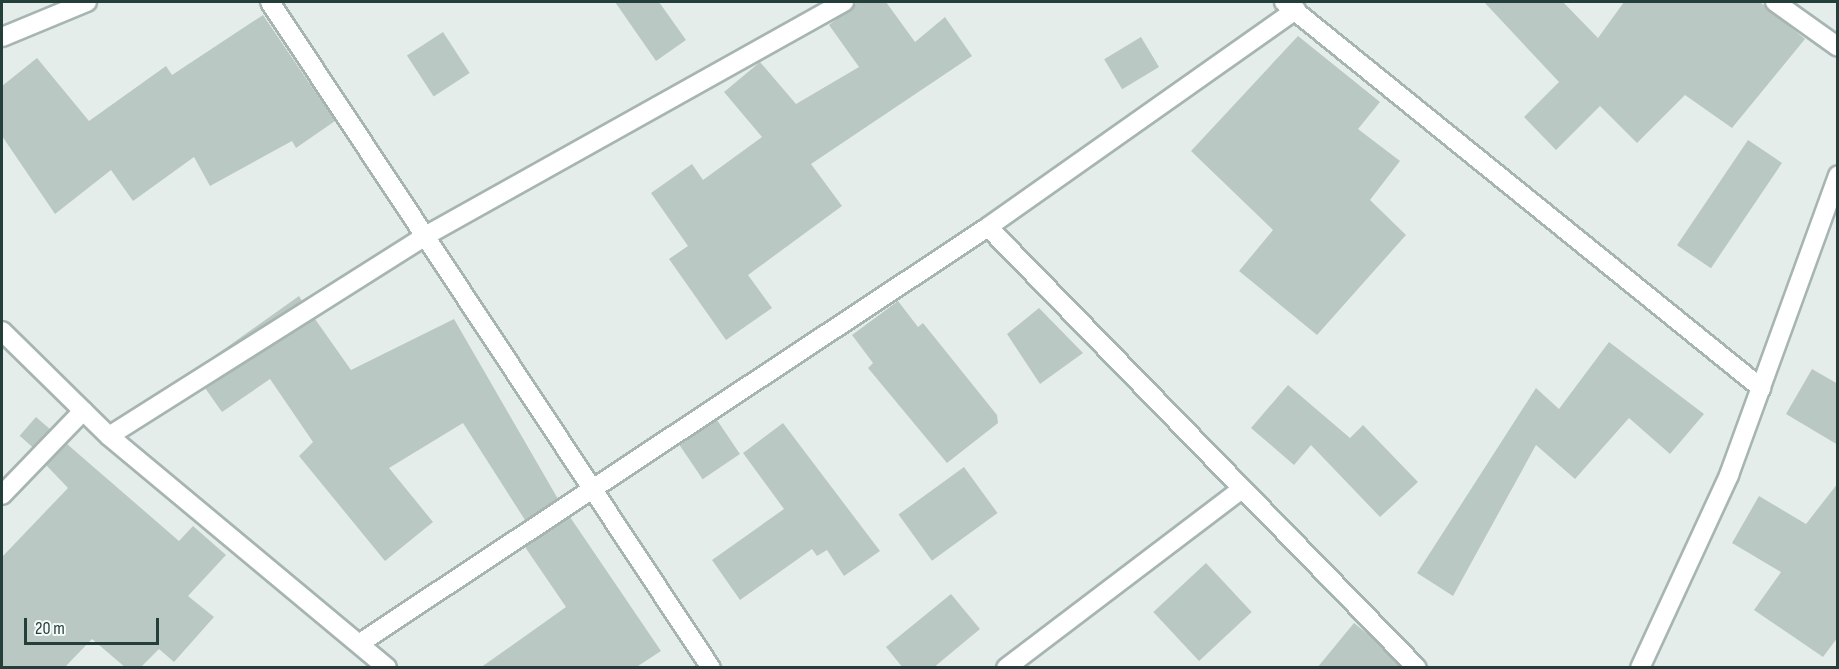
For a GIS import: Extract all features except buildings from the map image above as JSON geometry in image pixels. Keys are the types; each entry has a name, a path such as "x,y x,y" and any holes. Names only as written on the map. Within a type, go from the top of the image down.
{"street":[{"path":"2,37 87,2"},
{"path":"270,2 427,235 711,668"},
{"path":"109,436 427,235 844,2"},
{"path":"1775,2 1838,47"},
{"path":"360,643 590,485 988,226 1290,6 1761,388"},
{"path":"1640,668 1729,475 1838,175"},
{"path":"988,226 1239,491 1417,668"},
{"path":"2,332 109,436 360,643 387,668"},
{"path":"2,495 83,411"},
{"path":"1006,668 1239,491"}]}
